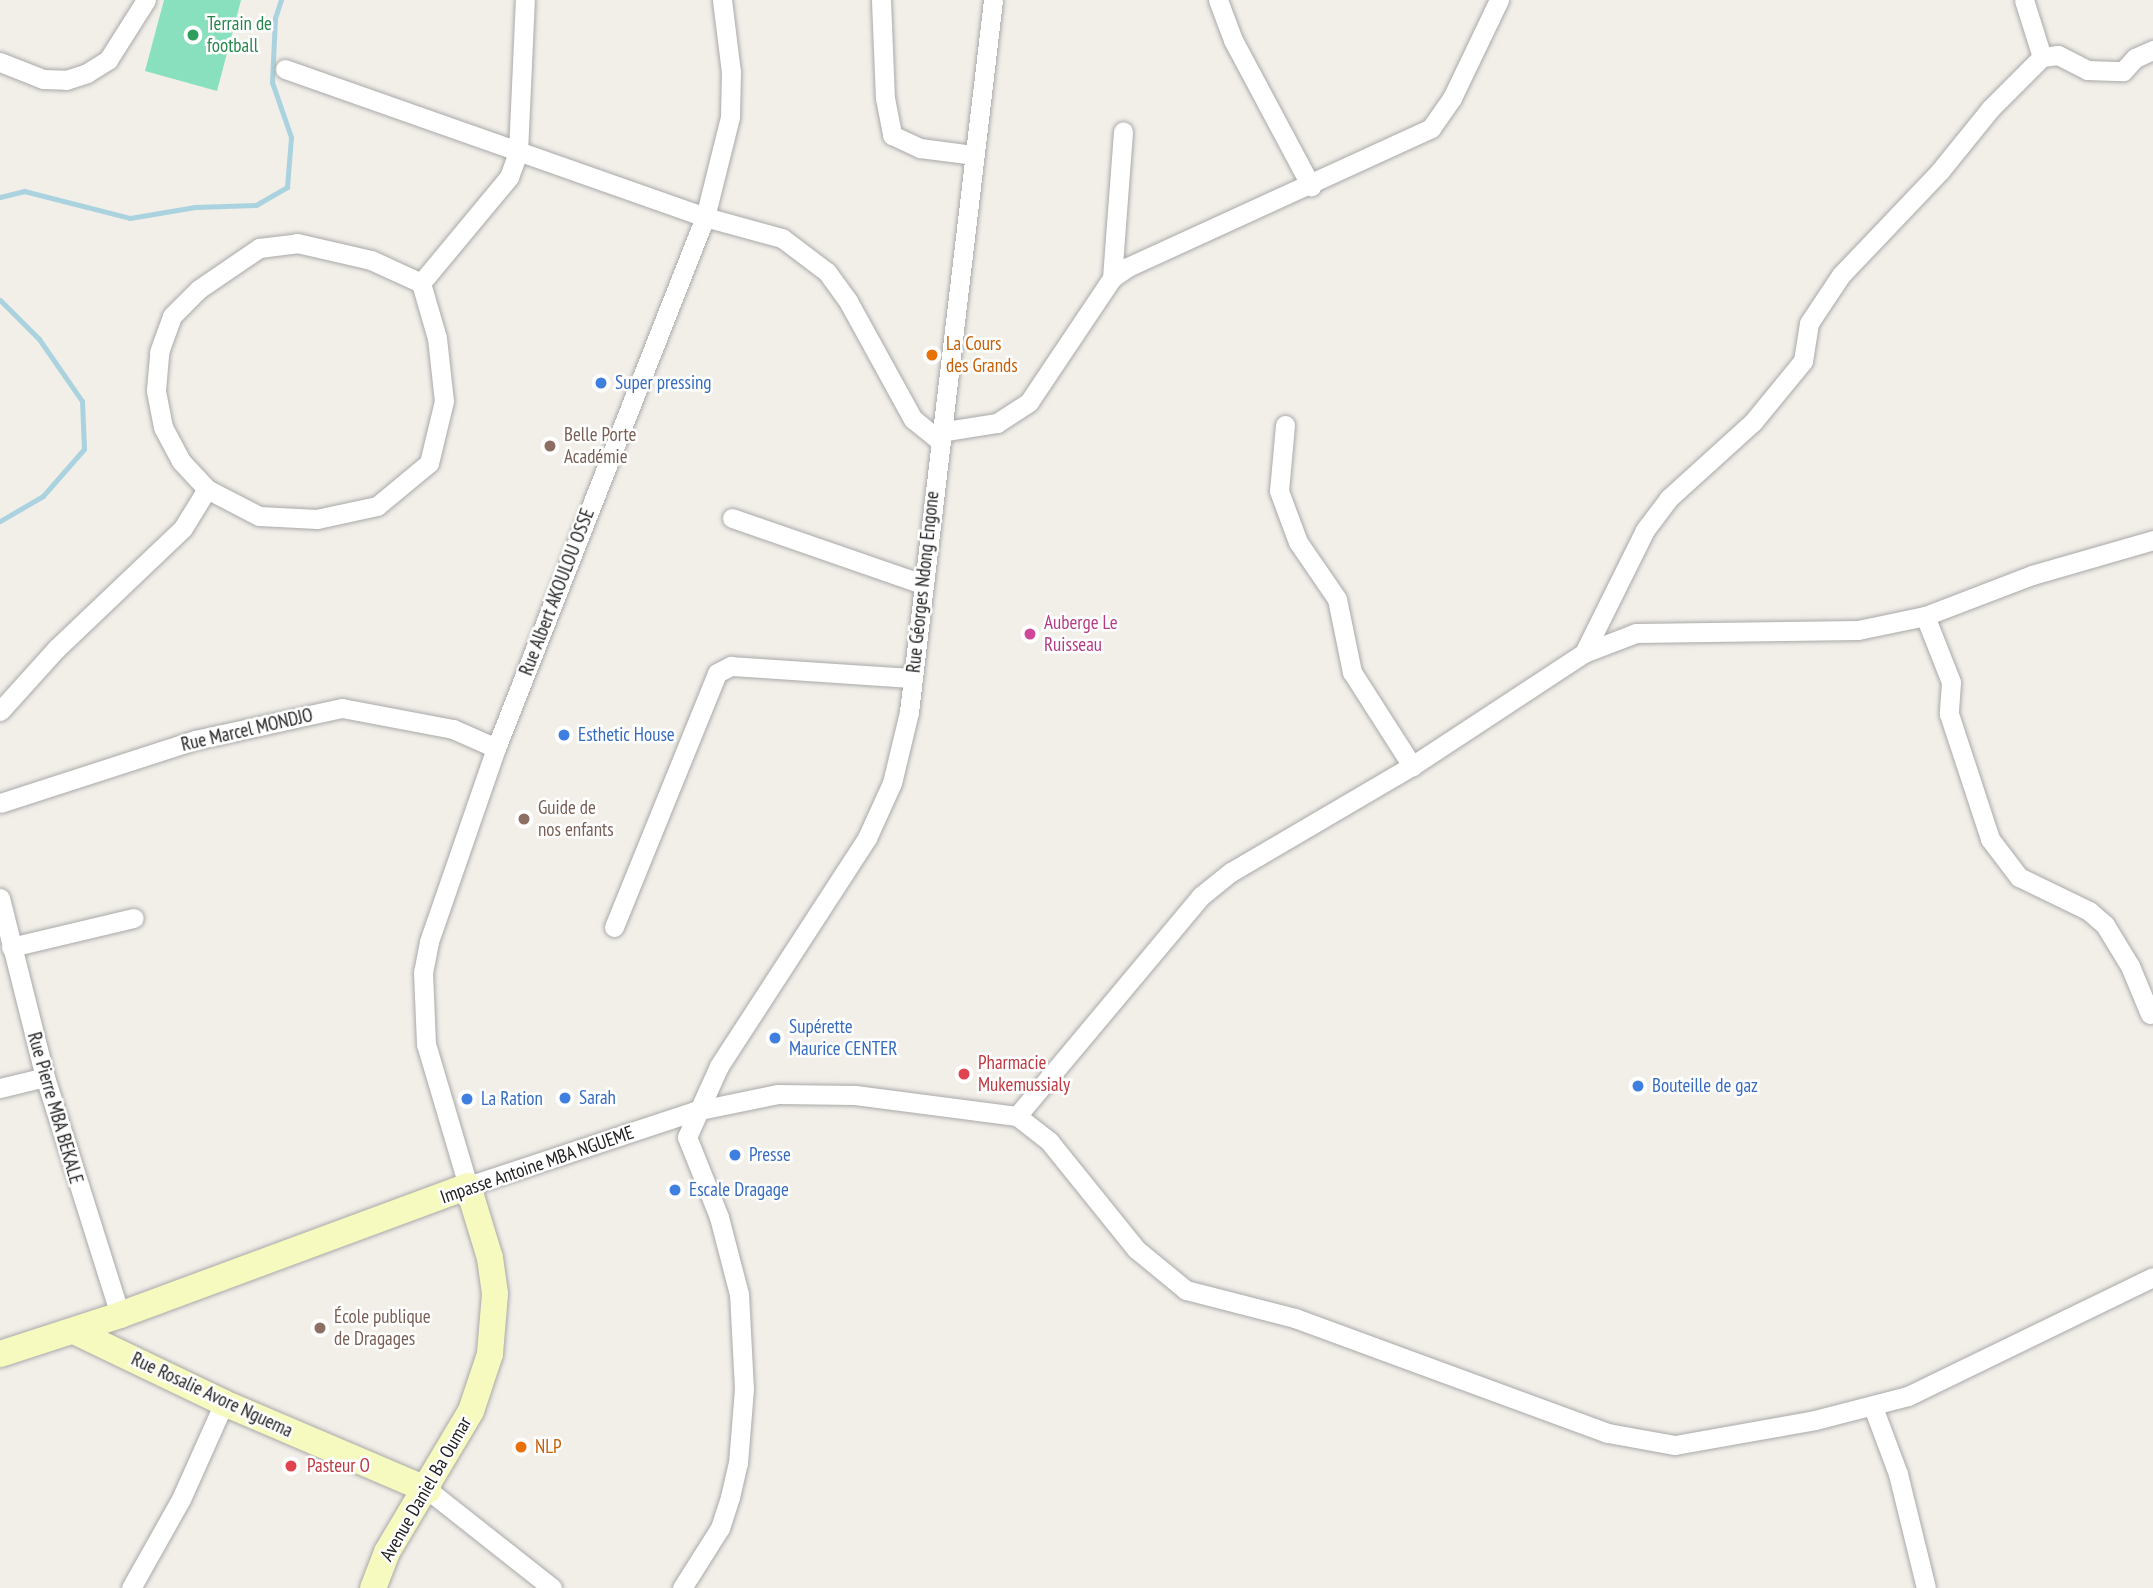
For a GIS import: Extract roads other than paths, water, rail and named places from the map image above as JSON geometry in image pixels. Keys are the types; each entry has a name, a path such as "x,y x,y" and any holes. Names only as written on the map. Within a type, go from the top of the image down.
{"main road":[{"name":"Impasse Antoine MBA NGUEME","path":"0,1354 120,1315 468,1186"},
{"name":"Avenue Daniel Ba Oumar","path":"373,1588 387,1552 428,1489 480,1389 495,1321 490,1258 468,1186"},
{"name":"Rue Rosalie Avore Nguema","path":"74,1331 224,1403 428,1489"}],"street":[{"path":"0,62 43,79 66,80 87,73 108,60 146,0"},
{"path":"421,283 509,177 518,152 520,82 528,8 525,0"},
{"name":"Rue Albert AKOULOU OSSE","path":"468,1186 426,1044 423,972 445,890 496,748 705,217 730,117 731,72 722,0"},
{"path":"881,0 885,98 892,135 920,148 973,155"},
{"name":"Rue Géorges Ndong Engone","path":"682,1588 720,1528 730,1497 738,1463 744,1389 739,1294 709,1186 687,1137 695,1111 719,1066 878,816 900,752 913,678 939,436 993,0"},
{"path":"1218,0 1233,40 1311,186"},
{"path":"285,69 705,217 782,237 827,272 848,301 912,419 939,436 997,423 1029,402 1112,278 1128,267 1311,186 1431,128 1452,98 1499,0"},
{"path":"2024,0 2042,57"},
{"path":"1584,653 1645,530 1668,499 1753,422 1803,360 1809,323 1842,275 2042,57 2058,55 2087,70 2123,71 2135,58 2153,50"},
{"path":"1112,278 1123,131"},
{"path":"297,243 371,260 421,283 437,338 444,401 429,463 377,506 317,519 258,516 207,489 181,461 169,439 156,390 159,352 172,316 199,289 259,247 297,243"},
{"path":"1285,425 1279,491 1298,542 1337,599 1352,672 1412,766"},
{"path":"0,711 56,649 183,528 207,489"},
{"path":"732,517 923,583"},
{"path":"2153,540 2032,575 1925,616 1823,632 1636,633 1584,653 1412,766 1231,872 1202,896 1017,1116 1049,1141 1150,1264 1185,1290 1206,1298 1295,1318 1490,1394 1637,1441 1698,1443 1873,1407 1947,1380 2153,1277"},
{"path":"1925,616 1951,682 1949,714 1990,839 2019,877 2089,911 2105,925 2130,966 2150,1014"},
{"path":"614,927 717,673 731,666 913,678"},
{"name":"Rue Marcel MONDJO","path":"0,803 195,740 342,708 453,729 496,748"},
{"name":"Rue Pierre MBA BEKALE","path":"0,898 10,947 45,1077 120,1315"},
{"path":"10,947 134,918"},
{"path":"0,1088 45,1077"},
{"name":"Impasse Antoine MBA NGUEME","path":"468,1186 732,1100 801,1092 1017,1116"},
{"path":"131,1588 181,1499 224,1403"},
{"path":"1873,1407 1898,1474 1926,1588"},
{"path":"428,1489 552,1588"}],"waterway":[{"path":"0,197 24,191 130,218 195,207 256,205 287,187 291,137 272,82 275,18 281,0"},
{"path":"0,300 39,339 82,401 84,449 43,496 0,521"}],"place":[{"name":"Terrain de football","path":"193,35"},
{"name":"La Cours des Grands","path":"932,355"},
{"name":"Super pressing","path":"601,383"},
{"name":"Belle Porte Académie","path":"550,446"},
{"name":"Auberge Le Ruisseau","path":"1030,634"},
{"name":"Esthetic House","path":"564,735"},
{"name":"Guide de nos enfants","path":"524,819"},
{"name":"Supérette Maurice CENTER","path":"775,1038"},
{"name":"Pharmacie Mukemussialy","path":"964,1074"},
{"name":"Bouteille de gaz","path":"1638,1086"},
{"name":"Sarah","path":"565,1098"},
{"name":"La Ration","path":"467,1099"},
{"name":"Presse","path":"735,1155"},
{"name":"Escale Dragage","path":"675,1190"},
{"name":"École publique de Dragages","path":"320,1328"},
{"name":"NLP","path":"521,1447"},
{"name":"Pasteur O","path":"291,1466"}]}
